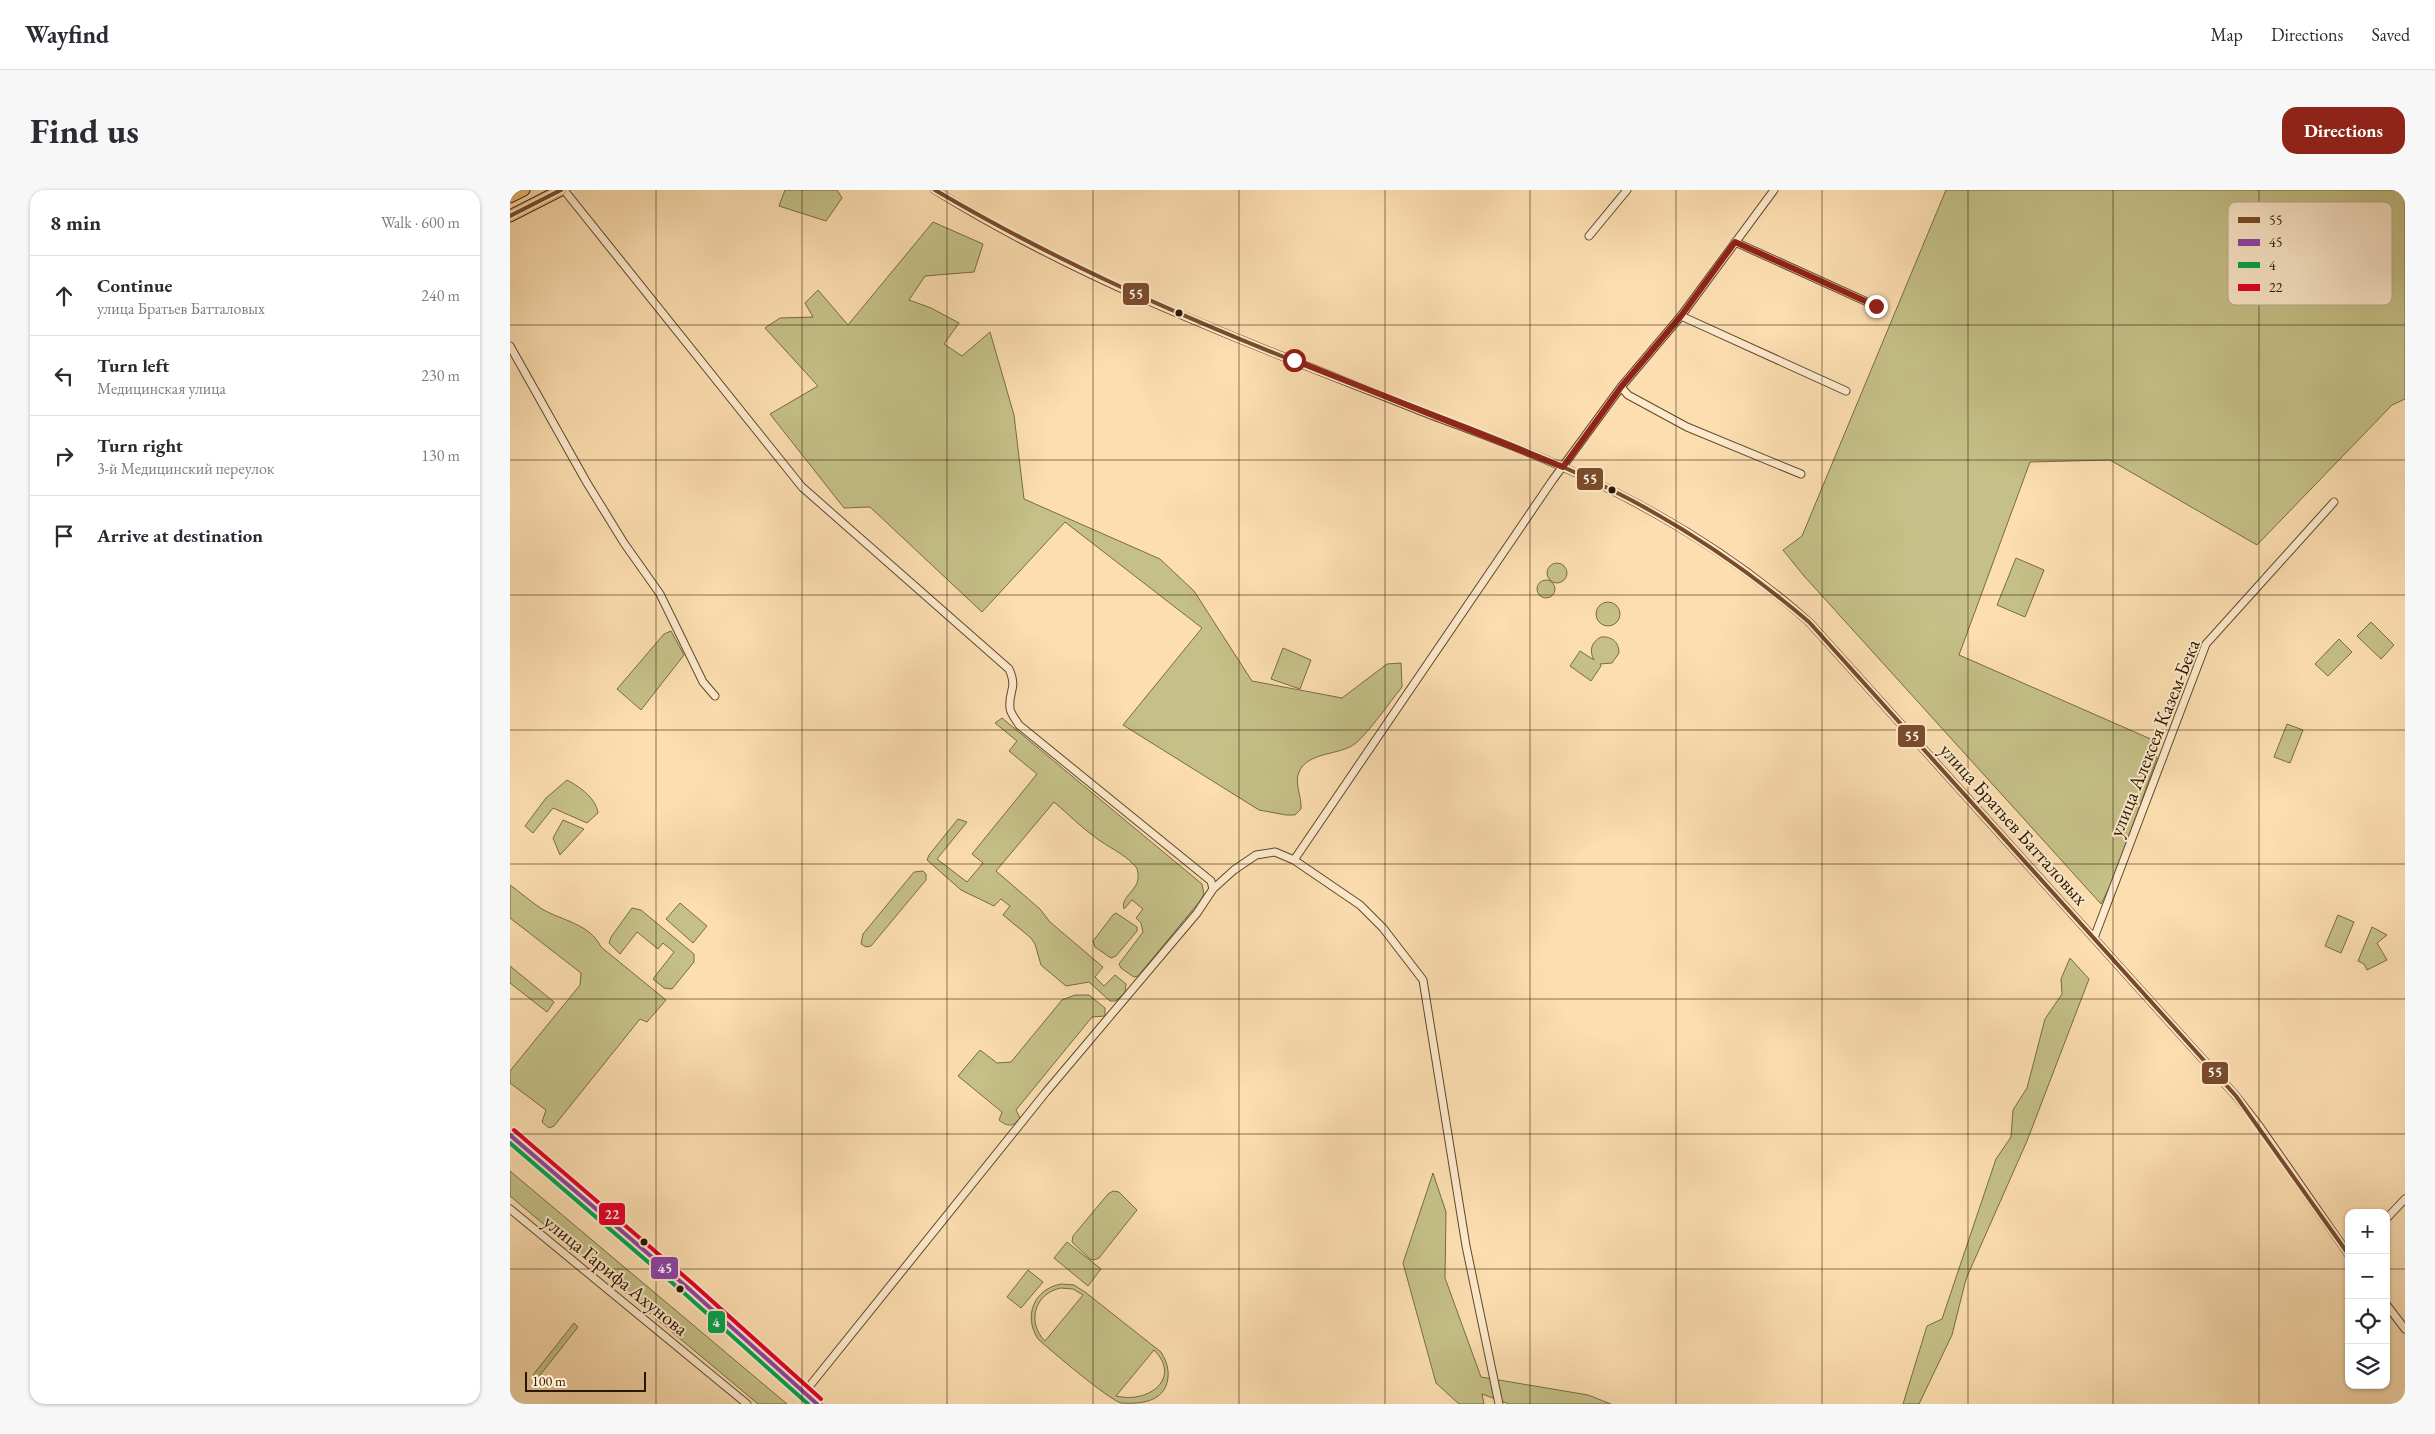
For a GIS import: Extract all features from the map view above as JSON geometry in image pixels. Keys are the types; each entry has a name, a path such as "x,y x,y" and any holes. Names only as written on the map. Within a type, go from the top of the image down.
{"main road":[{"path":"510,197 524,190"},
{"path":"510,216 563,190"}],"street":[{"path":"563,190 802,487 1009,669 1014,688 1010,698 1010,710 1019,725 1211,881 1213,889"},
{"name":"улица Братьев Батталовых","path":"936,190 1022,240 1093,275 1244,341 1563,467 1671,520 1740,564 1776,592 1809,622 2236,1096 2260,1127 2348,1254"},
{"path":"1589,236 1627,190"},
{"path":"1294,860 1563,467 1621,387 1681,316 1774,190"},
{"path":"1735,242 1876,306"},
{"path":"1681,316 1846,391"},
{"path":"510,346 587,484 624,544 660,594 703,682 715,696"},
{"path":"1621,387 1628,395 1686,427 1801,474"},
{"name":"улица Алексея Казем-Бека","path":"2094,938 2206,644 2334,502"},
{"path":"804,1393 1046,1092 1198,913 1213,889 1256,855 1275,852 1294,860 1360,905 1388,935 1423,980 1466,1246 1499,1404"},
{"path":"510,1135 688,1288 817,1404"},
{"path":"2390,1215 2405,1199"},
{"name":"улица Гарифа Ахунова","path":"510,1209 748,1404"},
{"path":"2390,1309 2405,1329"}],"shaded area":[{"path":"785,190 837,190 842,198 826,221 779,206"},
{"path":"1946,190 2405,190 2405,399 2392,405 2257,545 2110,460 2030,462 1959,655 2153,740 2157,758 2113,880 2101,904 1804,576 1783,550 1802,536"},
{"path":"933,222 983,244 974,272 925,276 909,300 931,308 959,323 944,344 962,356 990,332 1014,415 1024,499 1160,559 1194,591 1252,681 1342,698 1387,664 1401,663 1402,687 1361,738 1349,747 1309,760 1303,765 1297,781 1301,809 1295,815 1259,810 1123,725 1202,628 1065,522 982,612 870,507 844,508 770,414 818,386 765,328 780,318 813,317 805,303 818,290 848,325"},
{"path":"2016,558 2044,570 2025,617 1997,605"},
{"path":"1557,563 1564,566 1567,573 1564,580 1557,583 1550,580 1547,573 1550,566"},
{"path":"1546,580 1552,583 1555,589 1552,595 1546,598 1540,595 1537,589 1540,583"},
{"path":"1608,602 1613,603 1619,609 1619,619 1613,625 1608,626 1603,625 1597,619 1596,614 1597,609 1603,603"},
{"path":"2371,622 2394,645 2381,659 2357,636"},
{"path":"671,631 684,655 641,710 617,689 664,634"},
{"path":"1601,637 1614,641 1618,646 1619,653 1612,663 1600,664 1601,666 1591,681 1570,666 1580,651 1594,660 1592,647 1595,641"},
{"path":"2339,639 2352,652 2328,676 2315,664"},
{"path":"1283,648 1311,660 1300,689 1271,679"},
{"path":"1002,718 1202,884 1204,894 1200,901 1138,976 1134,977 1121,968 1119,964 1143,932 1141,923 1136,918 1143,909 1132,900 1124,909 1125,900 1138,880 1137,868 1125,857 1090,834 1054,802 996,871 1040,909 1050,922 1103,967 1095,977 1104,986 1115,975 1126,984 1125,992 1116,1001 1110,1001 1089,982 1066,986 1041,965 1035,944 1031,938 1003,915 1010,906 1001,899 994,906 961,890 927,860 958,819 967,822 937,859 967,882 983,863 972,854 1037,774 1009,751 1017,741 995,723"},
{"path":"2287,724 2303,730 2290,763 2274,757"},
{"path":"567,780 591,798 598,813 587,823 553,808 533,833 525,826 546,798"},
{"path":"563,820 584,829 560,855 553,838"},
{"path":"923,871 926,874 926,880 871,946 866,947 861,944 863,934 914,872"},
{"path":"510,885 542,909 590,933 601,947 666,1000 647,1022 640,1019 554,1126 549,1128 542,1122 546,1110 510,1083 510,1071 580,985 581,973 510,918"},
{"path":"680,903 707,926 693,943 666,919"},
{"path":"632,908 641,910 694,954 694,962 672,989 664,988 653,979 674,952 663,943 658,949 637,932 620,954 609,943 611,937"},
{"path":"1116,913 1137,927 1137,931 1116,956 1111,958 1095,947 1093,941"},
{"path":"2338,915 2354,922 2341,953 2325,946"},
{"path":"2372,927 2387,935 2377,943 2387,960 2367,970 2364,964 2358,961"},
{"path":"2070,958 2089,979 2027,1141 1966,1279 1952,1335 1919,1404 1903,1404 1927,1326 1942,1319 1996,1159 2011,1137 2013,1110 2027,1088 2045,1019 2062,994 2061,979"},
{"path":"510,966 554,1002 547,1012 510,983"},
{"path":"1075,995 1089,995 1105,1008 1105,1016 1092,1017 1016,1110 1020,1118 1018,1121 1010,1125 1005,1124 999,1120 1002,1112 958,1076 980,1050 997,1063 1011,1062 1062,1000"},
{"path":"510,1171 787,1404 758,1404 510,1196"},
{"path":"1433,1173 1446,1212 1445,1278 1481,1377 1588,1395 1611,1404 1509,1404 1482,1394 1484,1404 1459,1404 1436,1383 1403,1263"},
{"path":"1113,1191 1119,1192 1137,1210 1099,1258 1090,1259 1072,1242 1073,1236 1108,1194"},
{"path":"1067,1242 1101,1269 1088,1286 1054,1258"},
{"path":"1028,1270 1043,1282 1021,1308 1007,1297"},
{"path":"1061,1284 1074,1285 1161,1352 1167,1365 1168,1374 1165,1388 1157,1397 1146,1402 1134,1403 1121,1403 1114,1400 1038,1339 1031,1321 1034,1305 1044,1291","holes":["1061,1288 1073,1289 1083,1295 1045,1341 1036,1325 1036,1309 1045,1296","1154,1350 1162,1360 1165,1370 1163,1379 1158,1386 1140,1396 1116,1396"]},
{"path":"574,1323 578,1327 537,1379 533,1375"}],"transit line":[{"name":"55","path":"510,216 561,190"},
{"name":"55","path":"935,190 1022,239 1156,303 1294,361 1507,443 1590,480 1655,513 1701,541 1767,588 1809,622 2236,1096 2348,1254"},
{"name":"22","path":"514,1130 692,1283 821,1399"},
{"name":"45","path":"510,1135 688,1288 817,1404"},
{"name":"4","path":"510,1143 684,1293 808,1404"}],"route":[{"path":"1294,360 1563,467 1621,387 1681,316 1735,242 1876,306"}]}
